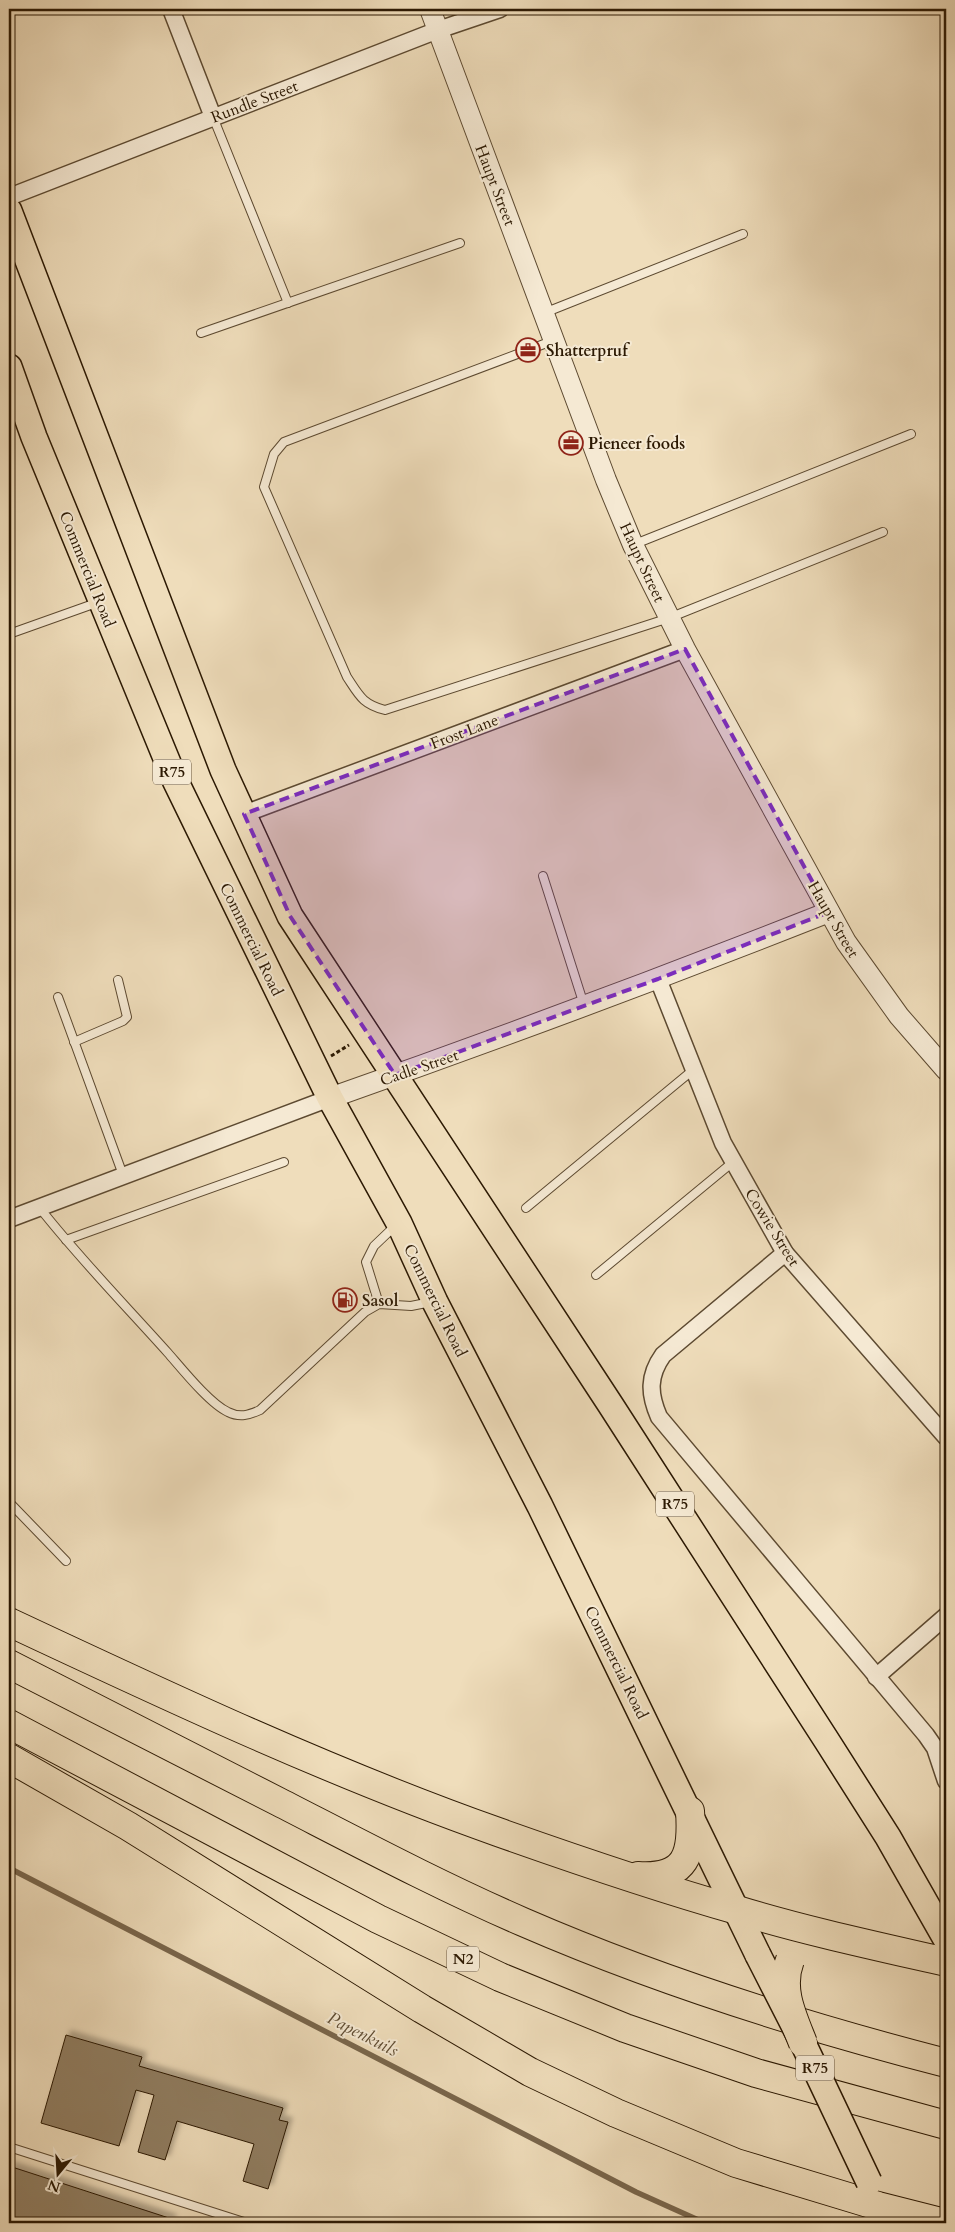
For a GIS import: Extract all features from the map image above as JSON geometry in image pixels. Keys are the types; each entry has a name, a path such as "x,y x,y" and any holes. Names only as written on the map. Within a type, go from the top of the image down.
{"highway":[{"path":"9,1622 161,1693 354,1776 496,1832 737,1910 842,1938 946,1962"},
{"path":"9,1664 405,1867 523,1922 648,1971 770,2013 876,2045 946,2063"},
{"name":"N2","path":"9,1724 378,1919 500,1977 625,2028 756,2073 946,2125"},
{"path":"9,1758 128,1826 422,2009 530,2072 650,2128 736,2163 945,2223"},
{"path":"629,1876 653,1877 666,1875 684,1862 689,1851 690,1811"},
{"path":"803,2043 790,2010 785,1989 786,1972 790,1960 809,1944 842,1938"}],"main road":[{"name":"R75","path":"9,210 223,770 290,916 822,1733 888,1837 946,1939"},
{"name":"Commercial Road","path":"9,366 34,437 175,780 330,1098 399,1223 435,1302 540,1506 690,1811 758,1955 803,2043 878,2204"}],"street":[{"path":"171,9 213,117"},
{"name":"Haupt Street","path":"430,9 633,545 685,649 846,942 870,979 946,1070"},
{"name":"Rundle Street","path":"9,197 438,30 500,9"},
{"name":"Frost Lane","path":"244,814 685,649"},
{"name":"Cadle Street","path":"9,1219 330,1098 658,980 829,912"},
{"name":"Cowie Street","path":"658,980 693,1070 733,1162 786,1253 946,1437"},
{"path":"786,1253 663,1355 652,1374 650,1387 652,1395 659,1417 926,1735 934,1748 946,1781"},
{"path":"876,1677 946,1616"}],"lane":[{"path":"213,117 288,303"},
{"path":"544,313 743,234"},
{"path":"201,333 460,243"},
{"path":"554,340 284,442 274,454 264,487 347,677 358,694 370,706 385,710 669,618 883,532"},
{"path":"633,545 911,434"},
{"path":"9,634 101,601"},
{"path":"543,876 585,1007"},
{"path":"74,1042 123,1022 127,1017 118,980"},
{"path":"58,998 123,1175"},
{"path":"526,1208 693,1070"},
{"path":"66,1240 284,1162"},
{"path":"596,1275 733,1162"},
{"path":"39,1207 66,1240 187,1374 217,1404 235,1415 243,1416 260,1410 365,1312 379,1304 411,1306 435,1302"},
{"path":"379,1304 367,1270 367,1256 384,1235 399,1223"},
{"path":"9,1502 66,1561"},
{"path":"9,2147 247,2223"}],"path":[{"path":"314,1065 367,1035"}],"highlighted area":[{"path":"685,649 829,912 658,979 395,1075 290,916 244,814"}],"building":[{"path":"66,2035 142,2057 139,2066 283,2108 279,2120 288,2122 268,2189 243,2181 254,2144 177,2121 165,2160 138,2152 154,2095 136,2090 119,2146 41,2123"},
{"path":"9,2166 172,2219 171,2223 9,2223"}],"waterway":[{"name":"Papenkuils","path":"9,1868 636,2192 705,2223"}],"place":[{"name":"Shatterpruf","path":"528,350"},
{"name":"Pieneer foods","path":"571,443"},
{"name":"Sasol","path":"345,1300"}]}
